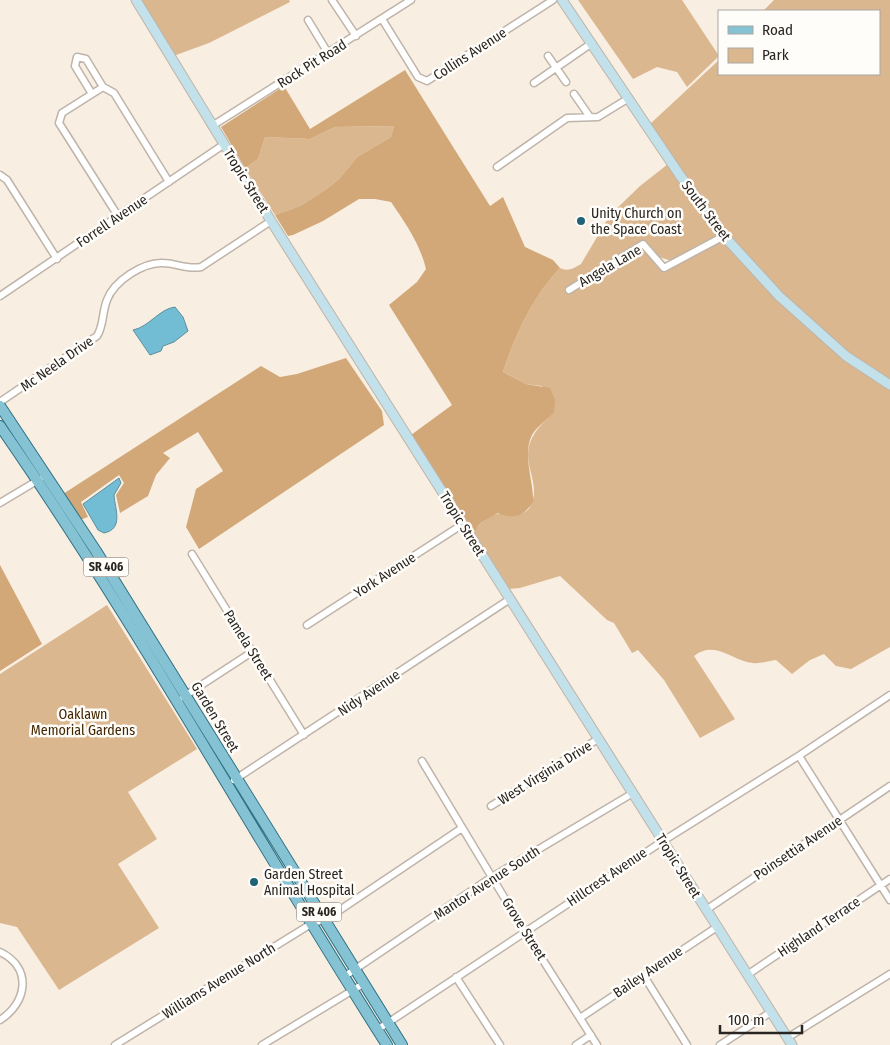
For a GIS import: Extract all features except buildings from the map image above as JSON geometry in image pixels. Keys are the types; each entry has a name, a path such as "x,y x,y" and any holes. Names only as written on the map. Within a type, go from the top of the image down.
{"main road":[{"name":"Garden Street","path":"0,406 87,557 141,643 211,735 402,1045"},
{"name":"Garden Street","path":"0,426 42,477 96,551 150,638 182,698 200,741 386,1045"},
{"path":"284,881 288,873 293,870"}],"street":[{"name":"Tropic Street","path":"136,0 223,145 789,1042"},
{"path":"332,0 356,36"},
{"name":"Rock Pit Road","path":"212,126 411,0"},
{"name":"Collins Avenue","path":"382,19 418,77 427,82 553,0"},
{"name":"South Street","path":"562,0 679,174 724,236 779,296 846,356 890,386"},
{"path":"308,20 328,53"},
{"path":"534,83 592,43"},
{"path":"548,56 566,82"},
{"path":"92,94 75,66 77,57 86,59 103,87 114,93 169,182"},
{"path":"103,87 62,113 59,122 118,216"},
{"path":"574,94 590,117"},
{"path":"497,167 567,118 598,117 628,98"},
{"name":"Forrell Avenue","path":"1,292 57,258 223,145"},
{"path":"0,175 6,180 57,258"},
{"name":"Mc Neela Drive","path":"0,402 97,336 101,330 108,298 116,286 133,273 146,266 162,262 189,268 201,267 271,221"},
{"name":"Angela Lane","path":"569,290 643,244 664,268 724,236"},
{"path":"0,503 42,477"},
{"name":"York Avenue","path":"307,625 463,524"},
{"path":"87,557 96,551"},
{"name":"Pamela Street","path":"192,554 304,735"},
{"name":"Nidy Avenue","path":"227,785 510,599"},
{"path":"141,643 150,638"},
{"path":"182,698 252,652"},
{"name":"Hillcrest Avenue","path":"377,1030 663,841 799,756 890,695"},
{"path":"200,741 211,735"},
{"name":"West Virginia Drive","path":"491,806 598,739"},
{"path":"799,756 890,900"},
{"name":"Grove Street","path":"422,761 525,932 597,1045"},
{"name":"Poinsettia Avenue","path":"706,910 890,786"},
{"name":"Mantor Avenue South","path":"344,976 492,877 633,793"},
{"name":"Williams Avenue North","path":"115,1045 311,924 324,920 462,828"},
{"name":"Highland Terrace","path":"747,975 890,879"},
{"name":"Bailey Avenue","path":"580,1018 717,927"},
{"path":"0,952 17,969 23,988 16,1008 0,1020"},
{"path":"789,1042 890,974"},
{"path":"644,976 687,1045"},
{"path":"456,977 500,1045"},
{"path":"262,1045 364,984"},
{"path":"720,1045 771,1012"},
{"path":"576,1045 591,1035"}],"green space":[{"path":"140,0 289,0 290,2 209,43 176,55 172,54"},
{"path":"578,0 682,0 718,54 718,57 687,87 677,72 657,67 633,79"},
{"path":"774,0 890,0 890,382 823,332 762,275 716,221 650,124 718,61 718,75 880,75 880,10 764,10"},
{"path":"394,126 391,137 357,157 340,178 328,188 300,206 275,215 245,168 258,159 265,137 310,139 335,127"},
{"path":"668,164 720,236 672,261 659,257 646,242 642,242 565,289 567,294 642,248 661,270 665,271 724,240 776,298 890,389 890,647 851,669 836,666 824,654 810,660 792,674 776,660 753,663 717,650 702,651 694,656 735,719 700,738 664,680 638,650 632,653 614,623 607,620 560,576 520,588 507,589 474,536 475,529 491,516 501,513 523,513 527,511 534,496 528,455 530,444 536,432 548,418 542,386 526,384 503,372 513,344 533,303 560,268 568,270 581,264 610,215 640,186"},
{"name":"Oaklawn Memorial Gardens","path":"107,605 197,749 128,792 157,839 118,864 159,928 59,990 17,927 0,923 0,674"}],"shaded area":[{"path":"405,70 490,206 503,197 525,247 553,260 560,268 533,303 513,344 503,372 526,384 550,388 555,400 554,412 534,432 529,443 528,459 533,502 526,511 518,515 509,516 498,513 490,517 477,527 474,535 411,435 452,405 389,305 417,282 426,269 420,251 407,226 391,202 375,199 359,199 323,221 288,236 275,215 300,206 328,188 340,178 357,157 391,137 394,126 335,127 310,139 265,137 258,159 245,168 221,127 284,86 310,129"},
{"path":"346,358 382,411 384,425 199,549 186,527 196,489 223,471 198,432 163,453 170,458 156,475 148,496 120,513 116,495 124,483 119,475 81,502 88,517 80,520 63,494 261,366 280,377 297,374"},
{"path":"0,565 42,644 0,671"}],"water":[{"path":"175,307 183,317 188,331 174,342 163,346 161,351 150,355 133,330 169,308"},
{"path":"119,478 121,483 114,495 117,512 116,523 110,531 104,533 98,530 83,504"}],"place":[{"name":"Unity Church on the Space Coast","path":"581,221"},
{"name":"Garden Street Animal Hospital","path":"254,882"}]}
